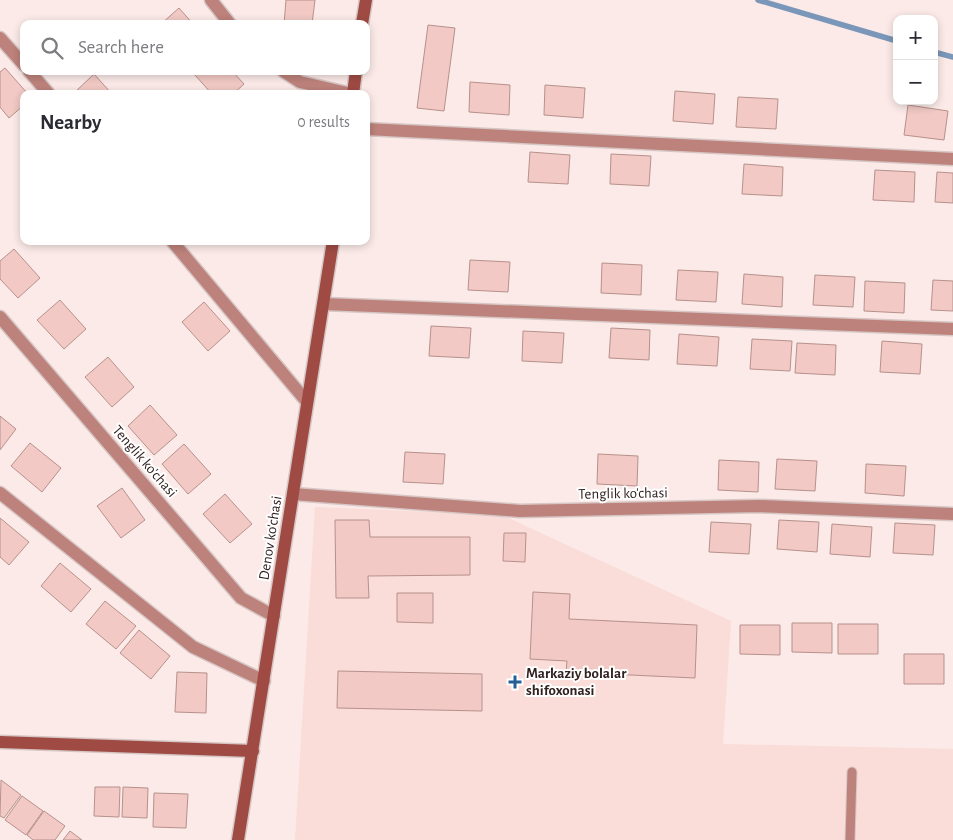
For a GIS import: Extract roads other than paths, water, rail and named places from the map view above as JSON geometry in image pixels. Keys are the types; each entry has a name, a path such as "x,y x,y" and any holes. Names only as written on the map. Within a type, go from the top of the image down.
{"street":[{"path":"211,0 227,20"},
{"path":"363,20 366,0"},
{"path":"0,38 20,60"},
{"path":"32,75 46,90"},
{"path":"289,75 300,82 335,90"},
{"path":"353,90 355,75"},
{"path":"370,129 953,159"},
{"path":"175,245 307,402"},
{"name":"Denov ko'chasi","path":"238,840 332,245"},
{"path":"324,304 953,329"},
{"name":"Tenglik ko'chasi","path":"0,317 241,598 274,616"},
{"path":"0,493 193,647 264,681"},
{"name":"Tenglik ko'chasi","path":"293,494 520,511 759,506 953,514"},
{"path":"0,742 253,751"}],"lane":[{"path":"850,840 852,772"}],"waterway":[{"path":"758,0 893,40"},
{"path":"938,53 953,57"}],"place":[{"name":"Markaziy bolalar shifoxonasi","path":"515,682"}]}
